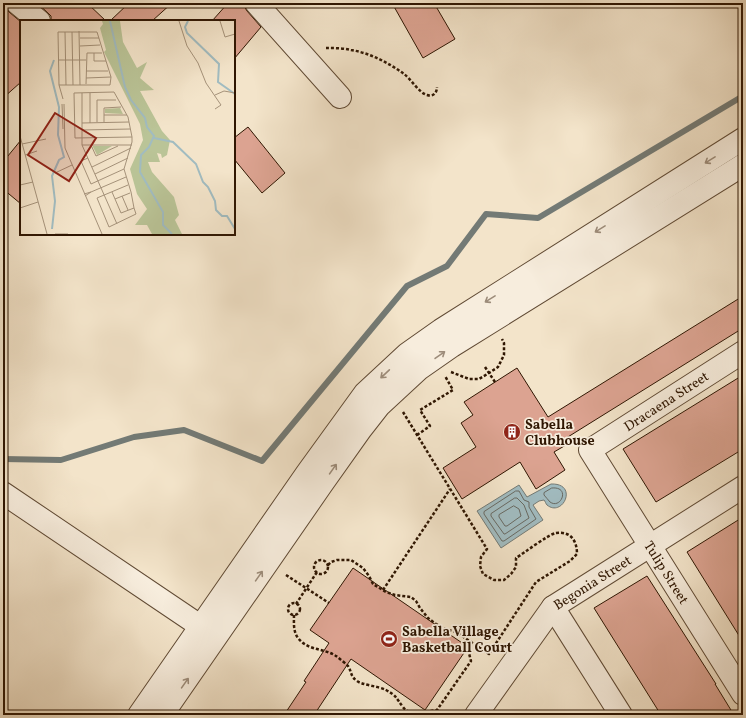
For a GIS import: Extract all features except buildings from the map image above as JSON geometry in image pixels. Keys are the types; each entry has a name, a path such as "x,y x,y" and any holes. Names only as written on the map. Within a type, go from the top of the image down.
{"street":[{"path":"17,3 38,20"},
{"path":"256,3 340,97"},
{"path":"162,715 209,632 307,473 365,393 407,354 448,326 743,139"},
{"path":"139,715 209,632 379,406 419,369 452,346 743,165"},
{"name":"Dracaena Street","path":"590,450 743,352"},
{"name":"Tulip Street","path":"590,450 743,694"},
{"name":"Begonia Street","path":"476,715 553,607 743,486"},
{"path":"3,493 209,632"},
{"path":"553,607 621,715"}],"path":[{"path":"298,49 324,48 351,50 367,54 388,63 406,75 423,93 428,95 434,94 437,87"},
{"path":"485,367 495,382"},
{"path":"317,572 324,574 331,562 337,560 350,560 363,568 373,584 386,592 411,597 416,601 428,618 436,624 445,629 456,632 489,654 536,582 570,561 577,554 577,546 574,538 566,534 556,533 516,558 516,567 504,580 494,580 484,574 480,566 481,557 487,549 417,435"},
{"path":"383,590 450,488"},
{"path":"317,572 315,565 318,561 322,560 328,565"},
{"path":"296,604 317,572"},
{"path":"282,573 329,603"},
{"path":"294,615 288,612 288,608 289,605 293,603 296,604"},
{"path":"294,615 298,614 299,610 299,606 296,604"},
{"path":"294,615 293,626 298,638 306,646 335,656 348,666 353,678 359,683 376,686 396,696 403,708 412,714 437,710 471,661 465,638"}],"water":[{"path":"551,484 560,485 564,489 566,499 563,504 553,508 547,505 544,500 533,505 543,520 501,548 477,511 519,485 527,497"}],"waterway":[{"path":"3,459 61,460 134,437 184,430 262,461 407,286 447,266 486,214 538,218 743,96"}],"place":[{"name":"Sabella Clubhouse","path":"512,432"},
{"name":"Sabella Village Basketball Court","path":"389,639"}]}
